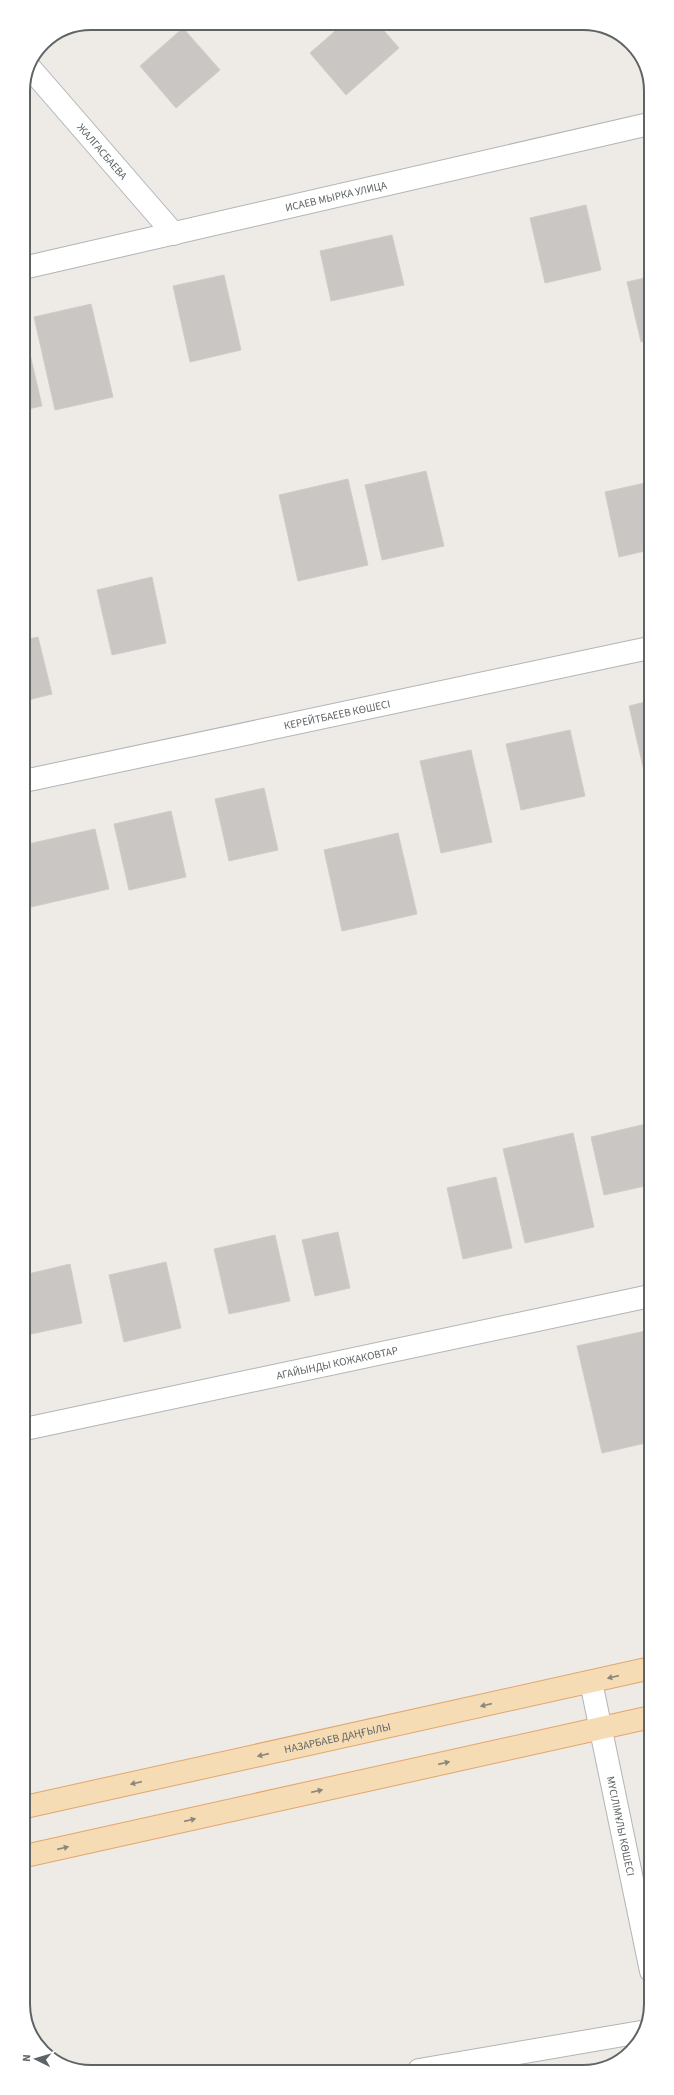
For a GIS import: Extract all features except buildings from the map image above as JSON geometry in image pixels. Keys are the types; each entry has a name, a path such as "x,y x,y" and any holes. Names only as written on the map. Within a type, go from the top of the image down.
{"main road":[{"name":"НАЗАРБАЕВ ДАҢҒЫЛЫ","path":"30,1807 644,1670"},
{"path":"30,1855 644,1719"}],"street":[{"name":"ЖАЛГАСБАЕВА","path":"33,73 174,234"},
{"name":"ИСАЕВ МЫРКА УЛИЦА","path":"30,266 644,125"},
{"name":"КЕРЕЙТБАЕЕВ КӨШЕСІ","path":"30,780 644,649"},
{"name":"АГАЙЫНДЫ КОЖАКОВТАР","path":"30,1428 644,1297"},
{"name":"МҮСІЛІМҰЛЫ КӨШЕСІ","path":"591,1682 644,1937"},
{"path":"448,2065 637,2033"}]}
